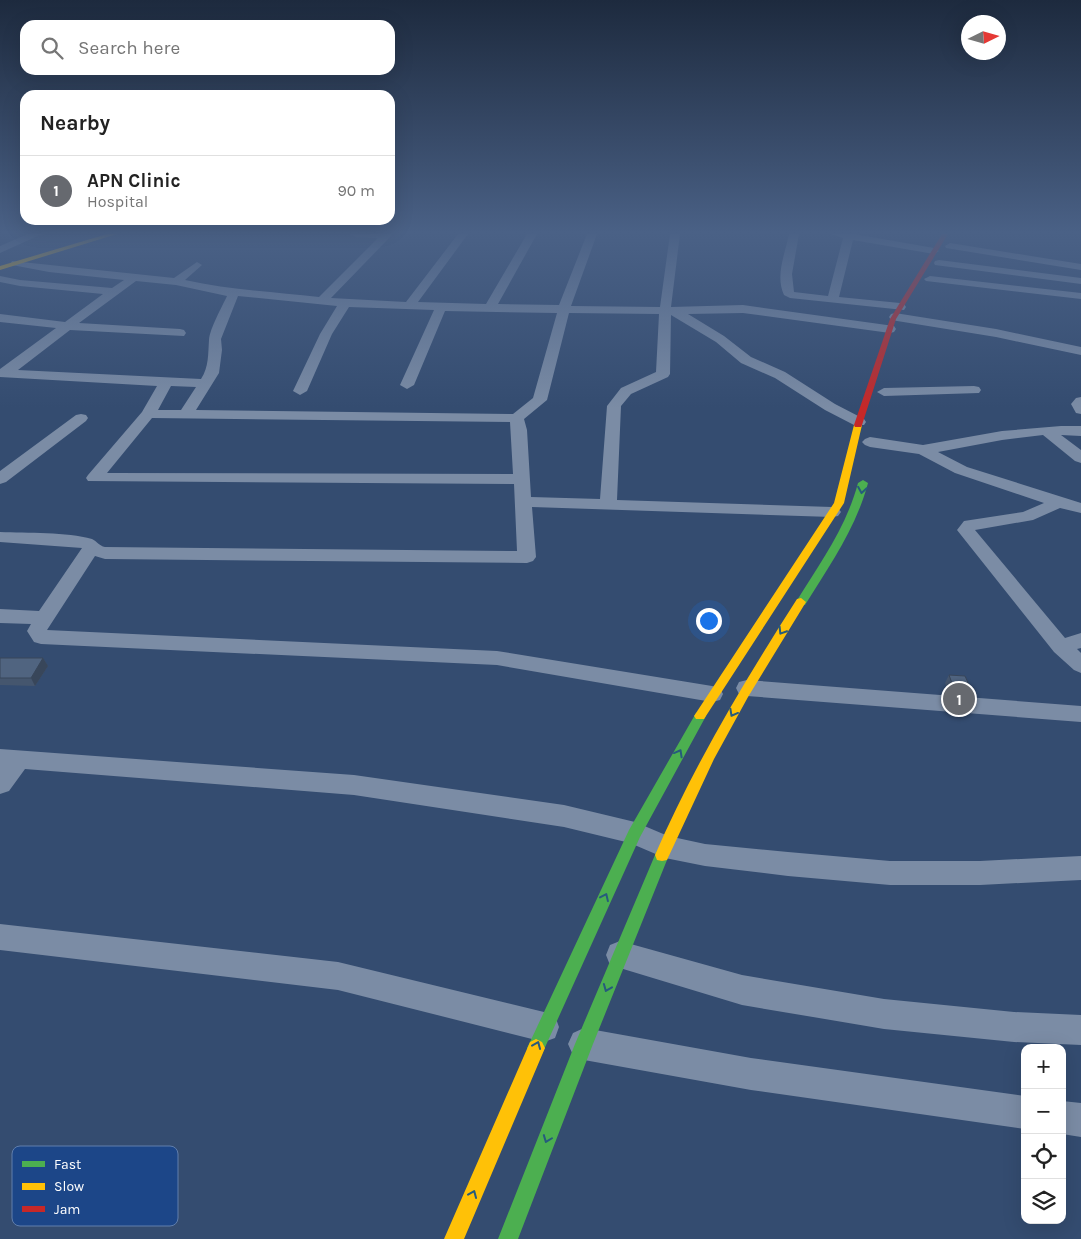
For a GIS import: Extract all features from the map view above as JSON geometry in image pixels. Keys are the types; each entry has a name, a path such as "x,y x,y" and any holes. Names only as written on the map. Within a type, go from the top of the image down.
{"main road":[{"path":"454,1239 544,1027 635,833 712,694 832,512 846,483 852,445 878,358 898,312 910,292"},
{"path":"912,315 924,292"},
{"path":"508,1239 584,1044 665,847 747,688 844,533 860,498 865,469"}],"street":[{"path":"2,378 67,326 114,292"},
{"path":"223,292 345,303 409,306 669,311 743,310 890,329"},
{"path":"186,414 212,373 216,350 215,339 234,292"},
{"path":"321,301 330,292"},
{"path":"409,306 420,292"},
{"path":"490,308 499,292"},
{"path":"148,414 516,418 540,400 564,309 570,292"},
{"path":"608,505 614,406 626,390 663,374 670,292"},
{"path":"789,292 799,296 833,299 1081,351"},
{"path":"833,299 835,292"},
{"path":"1044,292 1081,296"},
{"path":"300,391 326,334 345,303"},
{"path":"407,385 441,307"},
{"path":"669,311 720,339 746,360 780,375 859,422"},
{"path":"0,318 67,326 180,333"},
{"path":"2,378 23,374 205,384"},
{"path":"166,382 148,414 94,478 521,479"},
{"path":"884,392 974,390"},
{"path":"1081,401 1078,404 1081,410"},
{"path":"0,479 81,418"},
{"path":"0,537 78,542 89,544 91,548 98,552 105,553 527,556 522,502 519,430 516,418"},
{"path":"1047,431 1081,458"},
{"path":"923,450 982,438 1047,431 1081,432"},
{"path":"870,441 923,450 961,470 1057,502 1081,508"},
{"path":"522,502 832,512"},
{"path":"1057,502 1049,509 1026,517 970,526 966,530 1061,647 1081,665"},
{"path":"91,548 37,631 40,637 497,658 712,694"},
{"path":"0,616 45,618"},
{"path":"1061,647 1081,640"},
{"path":"747,688 1081,714"},
{"path":"0,784 9,759 354,786 564,816 635,833 665,847 705,855 890,873 980,873 1081,868"},
{"path":"0,937 338,976 544,1027"},
{"path":"620,955 742,990 884,1014 1081,1030"},
{"path":"584,1044 751,1074 1021,1112"},
{"path":"1066,1118 1081,1120"}],"building":[{"path":"0,658 43,658 31,678 0,678"},
{"path":"949,675 965,676 970,687 953,686"}],"traffic: fast":[{"path":"801,602 828,560 853,515 863,483"},
{"path":"536,1048 634,834 700,716"},
{"path":"508,1239 584,1044 662,855"}],"traffic: slow":[{"path":"700,716 839,503 858,425"},
{"path":"662,855 708,757 744,694 801,602"},
{"path":"454,1239 536,1048"}],"traffic: jam":[{"path":"858,425 893,319 910,292"}],"place":[{"name":"APN Clinic","path":"959,699"}]}
